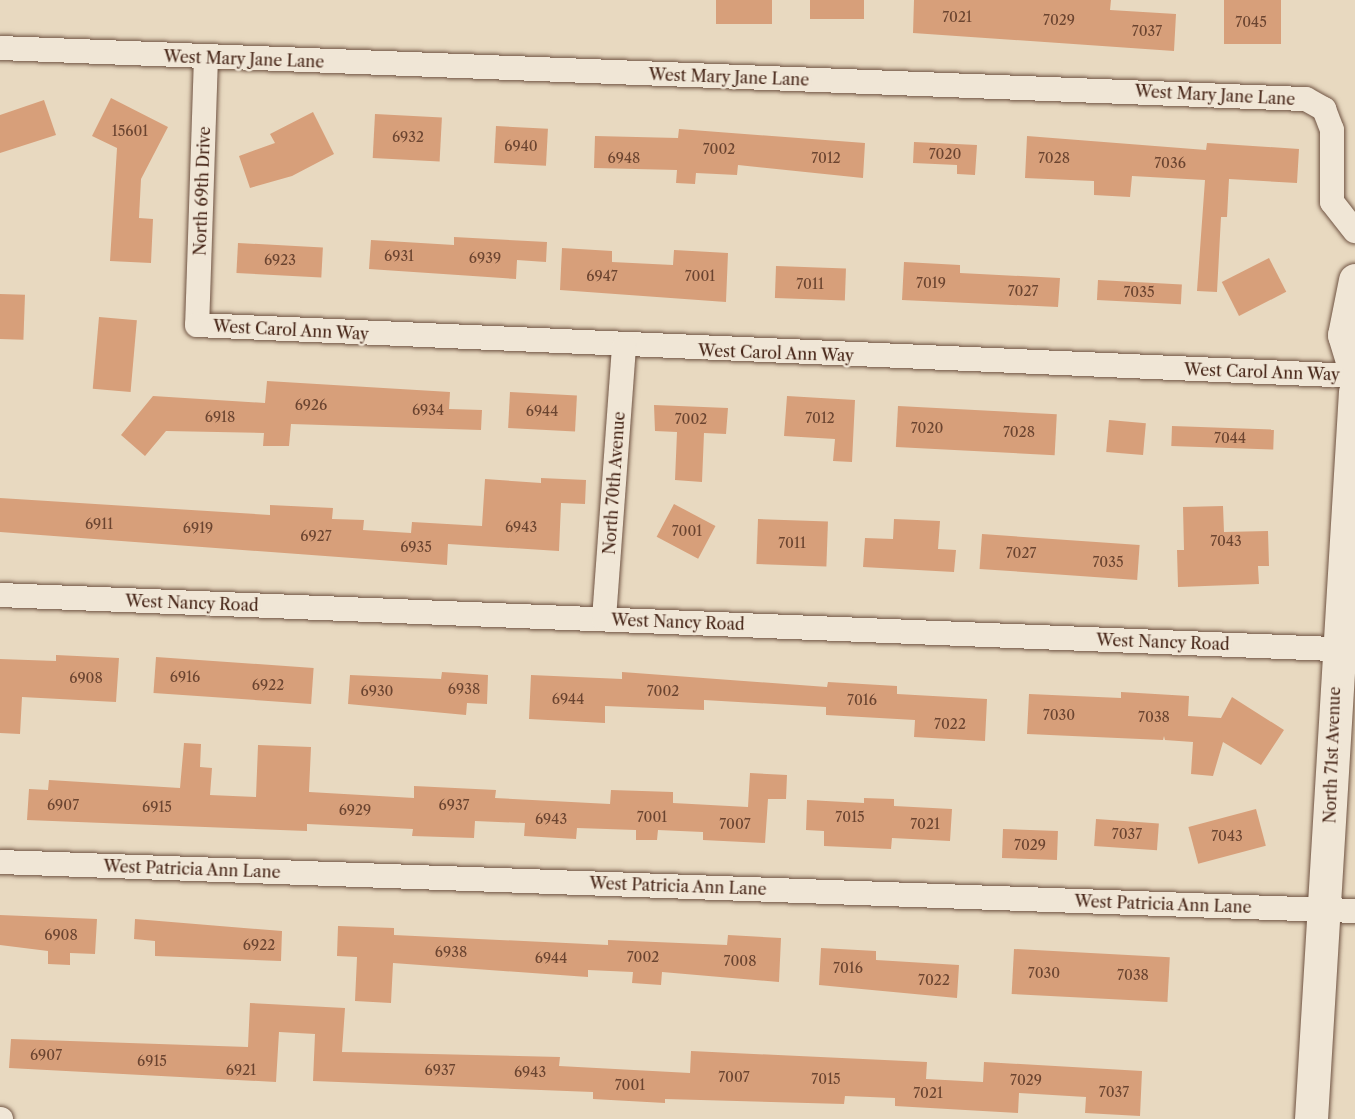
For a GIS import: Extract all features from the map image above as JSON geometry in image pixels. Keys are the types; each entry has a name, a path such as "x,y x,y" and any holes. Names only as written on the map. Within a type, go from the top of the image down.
{"street":[{"name":"West Mary Jane Lane","path":"0,48 1306,99 1324,109 1332,130 1332,202 1355,231"},
{"name":"North 69th Drive","path":"197,325 206,57"},
{"path":"1355,280 1344,335 1355,374"},
{"name":"West Carol Ann Way","path":"197,325 624,346 1355,374"},
{"name":"North 70th Avenue","path":"604,619 624,346"},
{"name":"North 71st Avenue","path":"1311,1119 1341,910 1346,650 1355,392"},
{"name":"West Nancy Road","path":"0,595 1346,650"},
{"name":"West Patricia Ann Lane","path":"0,862 1341,910"}],"building":[{"path":"716,0 772,0 772,24 716,24"},
{"path":"810,0 864,0 864,19 810,19"},
{"path":"914,0 1111,0 1110,10 1176,14 1174,51 913,33"},
{"path":"1224,0 1281,0 1281,44 1224,44"},
{"path":"111,98 168,127 141,179 139,218 153,219 151,263 110,261 117,148 92,136"},
{"path":"44,100 56,135 0,153 0,115"},
{"path":"313,112 334,154 292,176 250,188 239,156 275,143 270,134"},
{"path":"375,114 442,118 440,161 373,158"},
{"path":"496,126 548,129 546,166 494,163"},
{"path":"679,129 865,143 863,178 738,165 737,175 696,173 695,184 676,183 677,170 594,168 595,136 678,138"},
{"path":"1027,136 1206,150 1207,143 1299,149 1297,183 1229,179 1227,217 1221,217 1217,292 1197,291 1205,180 1132,176 1130,197 1094,195 1094,181 1025,178"},
{"path":"914,142 977,145 975,175 957,174 957,165 913,163"},
{"path":"454,237 547,242 546,262 517,260 516,279 369,269 371,240 454,245"},
{"path":"238,243 323,247 321,277 236,273"},
{"path":"562,248 612,251 612,262 673,265 674,250 728,253 726,302 560,290"},
{"path":"1269,258 1286,292 1239,316 1222,282"},
{"path":"904,262 960,265 960,273 1060,278 1058,307 902,300"},
{"path":"776,266 846,268 845,300 775,298"},
{"path":"1098,280 1182,284 1181,304 1097,300"},
{"path":"0,294 25,295 23,340 0,339"},
{"path":"99,317 137,320 131,392 93,389"},
{"path":"267,381 450,392 449,409 482,410 481,430 291,424 289,446 263,446 264,433 166,431 145,456 121,435 153,396 265,403"},
{"path":"510,392 577,396 575,431 508,428"},
{"path":"787,396 855,400 852,462 833,461 835,439 784,436"},
{"path":"654,405 728,408 726,434 704,433 702,482 675,480 677,432 655,431"},
{"path":"898,406 1057,414 1055,455 896,447"},
{"path":"1109,420 1146,423 1143,455 1106,452"},
{"path":"1172,426 1274,430 1273,450 1171,446"},
{"path":"541,478 586,480 585,504 561,503 559,551 448,544 447,565 0,532 0,498 270,515 270,505 333,508 332,519 364,520 363,530 411,533 412,522 482,526 485,479 541,483"},
{"path":"674,504 715,526 698,559 657,537"},
{"path":"1223,506 1224,532 1268,531 1269,566 1258,566 1259,584 1178,587 1177,550 1184,550 1183,507"},
{"path":"758,519 828,521 826,566 756,564"},
{"path":"894,519 940,521 938,549 956,550 954,572 863,567 865,538 893,539"},
{"path":"982,534 1140,545 1137,580 980,569"},
{"path":"56,655 119,658 116,702 22,697 20,734 0,733 0,659 56,661"},
{"path":"156,657 314,668 311,704 153,693"},
{"path":"442,672 488,675 487,704 467,703 466,715 348,704 350,675 441,679"},
{"path":"622,672 827,687 828,682 897,686 897,694 987,699 985,741 914,737 915,720 826,715 826,707 704,700 704,710 605,706 605,723 529,719 531,675 622,679"},
{"path":"1121,692 1189,696 1188,716 1221,718 1232,697 1284,730 1261,765 1223,742 1213,776 1191,774 1193,742 1165,740 1164,736 1163,740 1027,734 1029,694 1121,698"},
{"path":"184,743 201,744 200,767 212,768 210,795 256,797 258,745 311,747 309,792 414,798 414,786 496,790 495,798 610,804 611,790 673,792 673,803 748,807 750,773 787,775 786,799 768,799 765,843 703,840 703,832 658,830 657,840 636,840 636,830 577,828 576,839 524,836 525,823 475,821 474,838 412,836 413,829 307,824 307,831 27,820 29,789 48,790 49,780 180,788"},
{"path":"864,798 894,799 894,806 952,809 950,841 892,838 891,849 824,846 824,831 806,830 807,800 864,803"},
{"path":"1256,809 1266,846 1198,864 1188,827"},
{"path":"1096,819 1159,823 1157,850 1094,846"},
{"path":"1003,829 1058,831 1057,860 1002,858"},
{"path":"0,915 97,919 95,954 70,953 70,965 48,964 48,951 0,945"},
{"path":"135,919 282,931 281,961 155,956 155,941 134,939"},
{"path":"338,926 394,928 394,935 608,945 608,940 727,945 728,935 781,938 779,982 662,972 661,985 632,983 633,972 588,970 588,977 393,963 391,1003 355,1001 357,957 337,956"},
{"path":"821,948 876,951 876,960 959,965 957,998 819,985"},
{"path":"1014,949 1170,957 1167,1002 1012,994"},
{"path":"250,1003 345,1008 342,1052 560,1057 559,1066 690,1073 691,1051 927,1062 926,1079 983,1082 984,1062 1142,1071 1140,1116 1085,1113 1086,1097 1019,1093 1018,1113 895,1106 895,1098 845,1096 844,1104 665,1099 665,1103 593,1099 593,1092 313,1081 315,1034 279,1032 276,1082 9,1068 11,1039 248,1047"}]}
